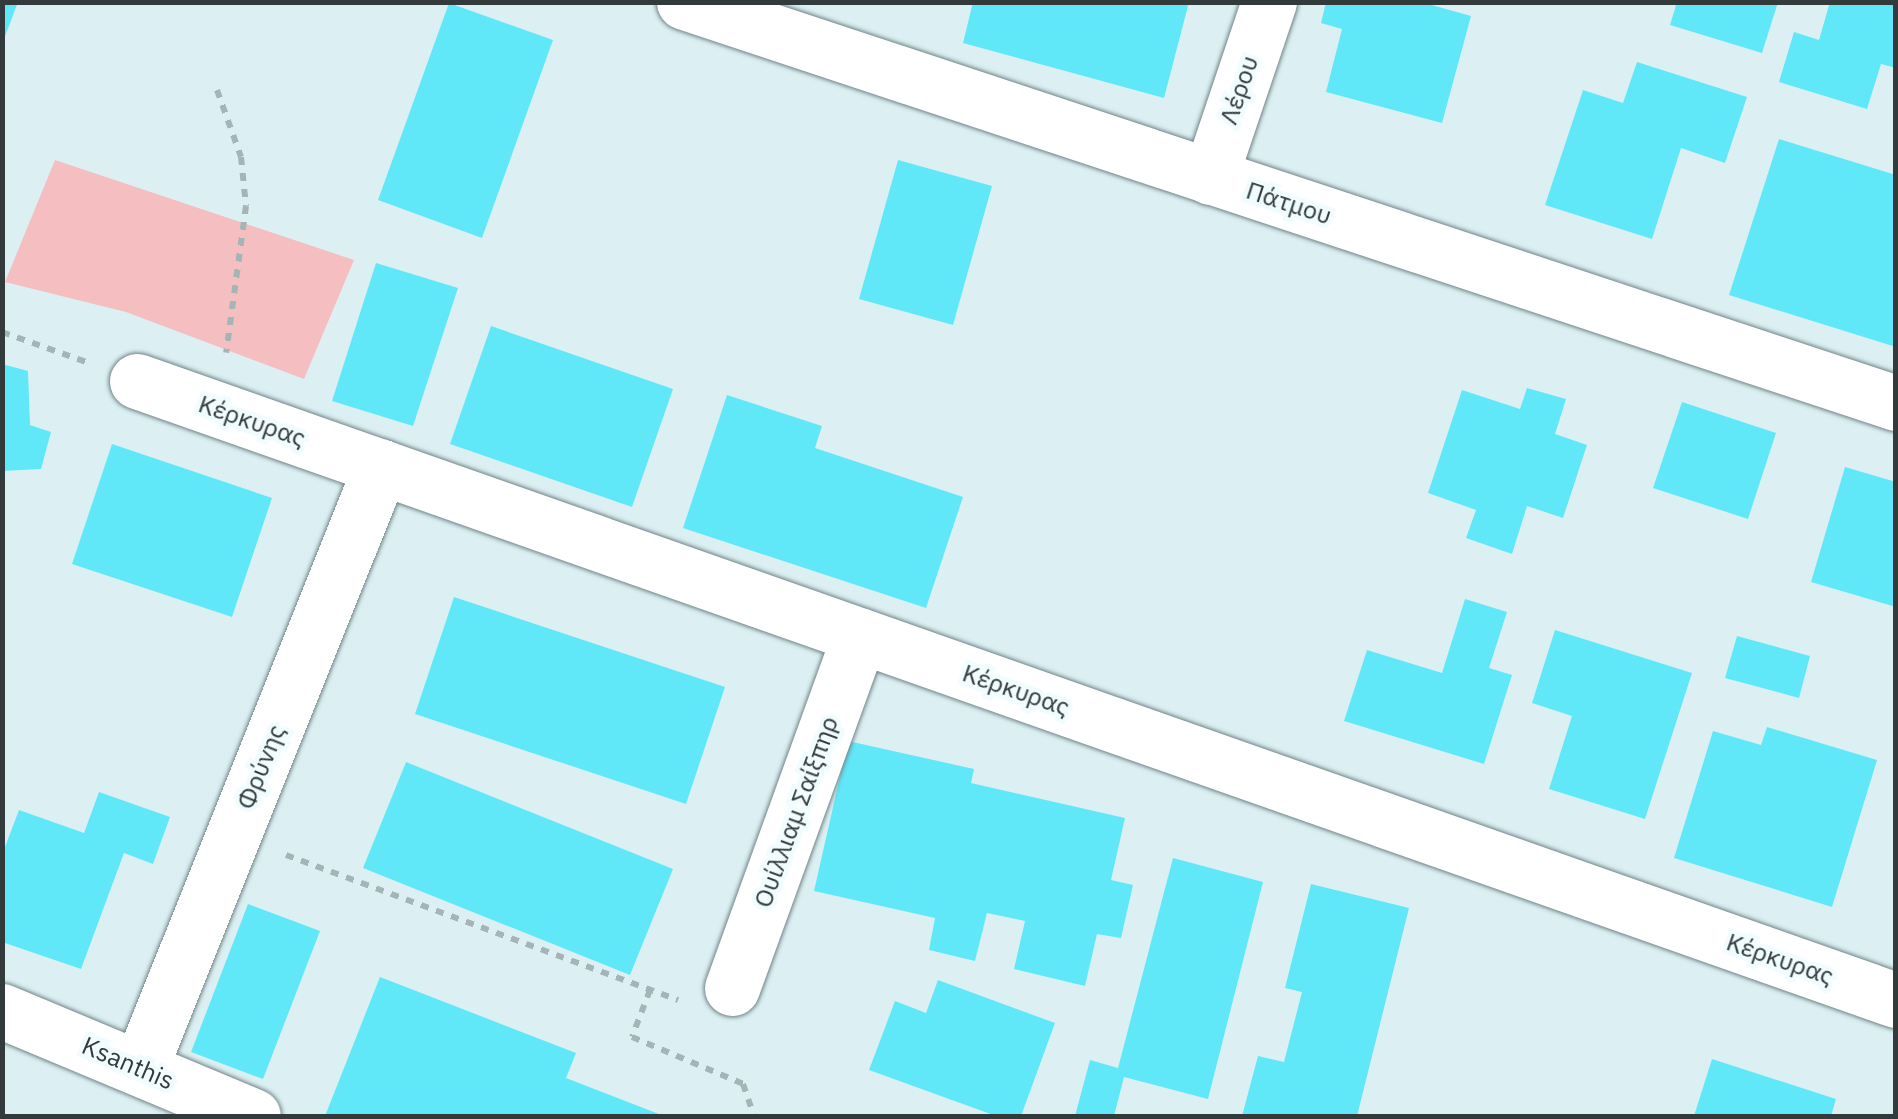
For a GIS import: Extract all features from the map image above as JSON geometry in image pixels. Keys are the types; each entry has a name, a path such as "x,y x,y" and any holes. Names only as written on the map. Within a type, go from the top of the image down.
{"street":[{"name":"Πάτμου","path":"684,2 1896,402"},
{"name":"Λέρου","path":"1210,177 1268,2"},
{"name":"Κέρκυρας","path":"137,381 1896,1000"},
{"name":"Φρύνης","path":"140,1068 381,466"},
{"name":"Ουίλλιαμ Σαίξπηρ","path":"732,988 860,635"},
{"name":"Ksanthis","path":"2,1010 253,1116"}],"path":[{"path":"217,90 241,157 246,206 226,320 221,410"},
{"path":"2,332 137,381"},
{"path":"234,836 711,1012 732,988"},
{"path":"650,990 632,1037 743,1084 754,1116"}],"shaded area":[{"path":"55,160 354,260 304,379 126,312 5,282"}],"building":[{"path":"2,2 18,2 3,42 2,42"},
{"path":"973,2 1189,2 1164,98 963,43"},
{"path":"1326,2 1421,2 1471,16 1442,123 1326,92 1342,29 1321,23"},
{"path":"1677,2 1778,2 1762,53 1670,25"},
{"path":"1830,2 1896,2 1896,68 1881,64 1867,109 1779,82 1794,32 1819,40"},
{"path":"449,3 553,40 482,238 378,200"},
{"path":"1637,62 1747,97 1725,163 1681,148 1652,239 1545,205 1583,90 1623,103"},
{"path":"1779,139 1896,175 1896,347 1729,295"},
{"path":"898,160 992,186 953,325 859,299"},
{"path":"376,263 458,288 413,426 332,401"},
{"path":"491,326 673,389 632,507 450,444"},
{"path":"2,364 28,371 30,425 51,432 41,469 2,471"},
{"path":"1527,388 1566,399 1555,434 1587,445 1563,518 1527,506 1512,554 1466,538 1476,510 1428,493 1462,390 1520,409"},
{"path":"727,395 822,426 815,448 963,497 926,608 683,528"},
{"path":"1682,402 1776,433 1748,519 1653,488"},
{"path":"112,444 272,498 232,617 72,564"},
{"path":"1845,467 1896,482 1896,607 1811,582"},
{"path":"454,597 725,687 686,804 415,714"},
{"path":"1465,599 1507,612 1489,668 1512,675 1484,764 1344,721 1367,650 1442,673"},
{"path":"1555,630 1692,673 1645,819 1549,789 1572,716 1532,703"},
{"path":"1737,636 1810,656 1799,698 1725,678"},
{"path":"1767,727 1877,760 1832,907 1674,858 1713,731 1761,745"},
{"path":"848,741 974,769 971,783 1125,818 1111,880 1133,885 1121,938 1097,934 1085,986 1014,969 1025,921 987,913 975,961 929,950 935,918 814,891"},
{"path":"406,762 673,869 630,975 363,868"},
{"path":"99,792 170,817 153,864 124,853 81,969 2,942 2,855 19,810 84,833"},
{"path":"1173,858 1263,882 1208,1099 1124,1077 1114,1116 1075,1116 1090,1060 1118,1068"},
{"path":"1311,884 1409,908 1357,1116 1242,1116 1258,1056 1284,1062 1302,992 1285,988"},
{"path":"248,904 320,931 263,1079 191,1052"},
{"path":"380,977 576,1053 566,1078 664,1116 325,1116"},
{"path":"938,980 1055,1023 1021,1116 996,1116 869,1070 895,1001 926,1013"},
{"path":"1712,1059 1836,1099 1831,1116 1694,1116"}]}
